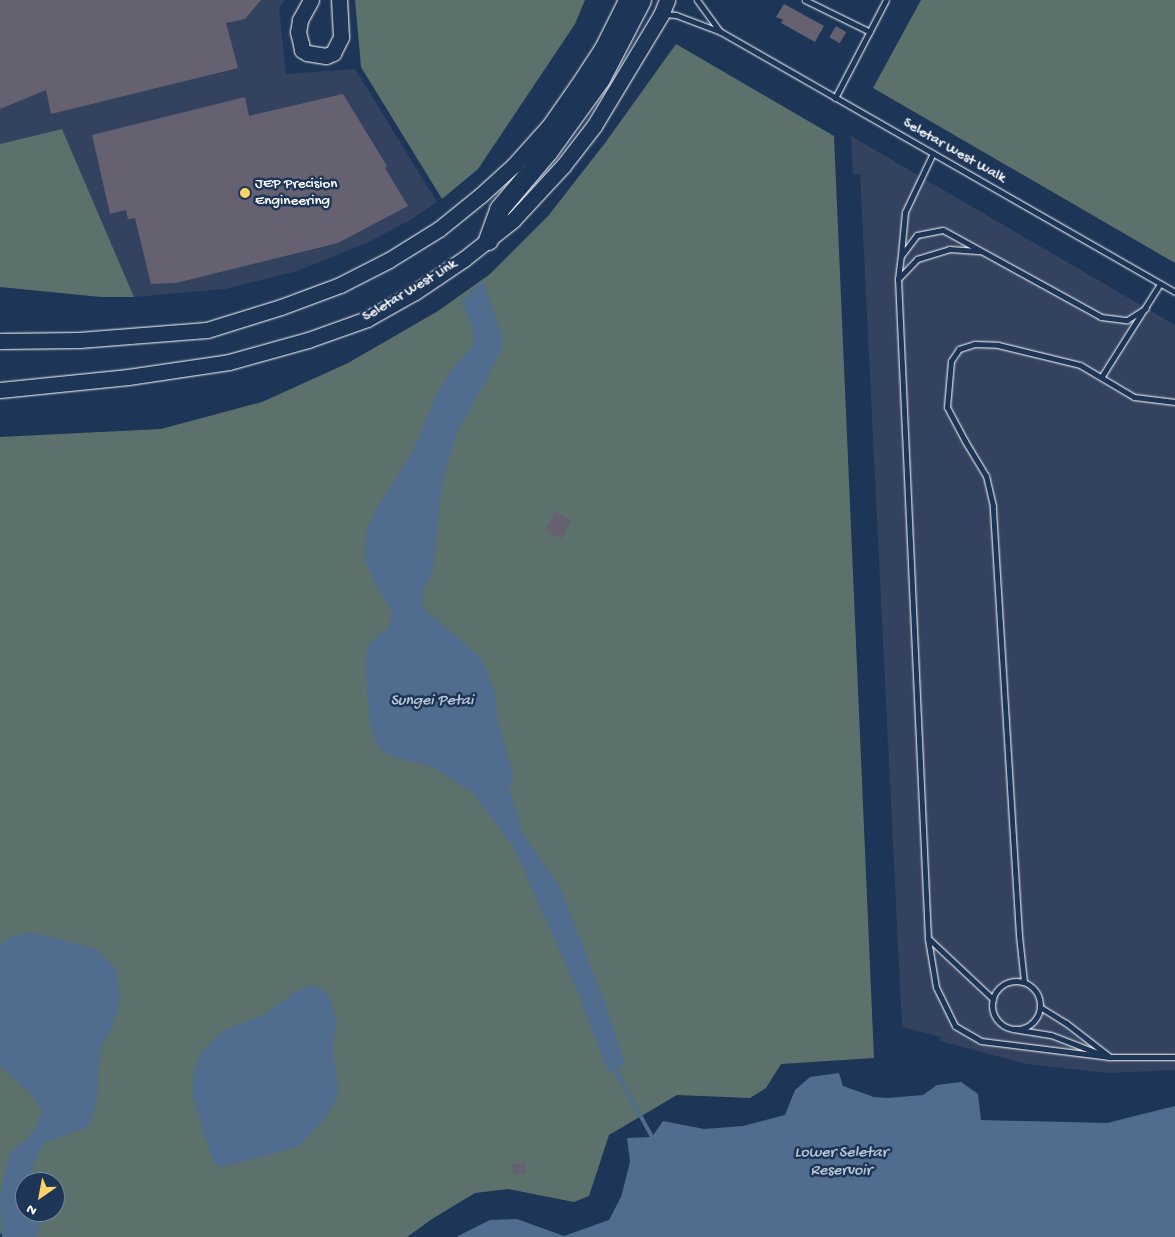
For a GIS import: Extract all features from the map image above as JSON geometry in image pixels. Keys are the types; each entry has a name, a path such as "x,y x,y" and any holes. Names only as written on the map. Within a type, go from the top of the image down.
{"highway":[{"path":"488,240 500,209 548,151 600,79 641,0"}],"main road":[{"path":"311,0 300,20 298,32 302,50 326,56 333,52 341,37 339,0"},
{"path":"0,341 79,340 207,330 281,307 340,285 389,260 439,229 481,195 531,146 549,126 602,48 626,0"},
{"name":"Seletar West Link","path":"0,390 128,378 220,363 308,340 367,319 415,292 513,220 568,160 594,126 668,0"}],"lane":[{"name":"Seletar West Walk","path":"697,0 721,32"},
{"path":"805,0 870,32"},
{"path":"835,98 886,0"},
{"name":"Seletar West Walk","path":"661,14 676,15 721,32 1175,292"},
{"path":"933,154 906,212 898,279 928,939 936,987 955,1026 981,1041 1110,1057 1175,1057"},
{"path":"901,256 917,235 943,230 1101,317 1127,320 1146,308"},
{"path":"898,279 917,259 950,249 984,251"},
{"path":"1102,376 1160,284"},
{"path":"1024,982 1019,935 993,506 986,476 947,407 951,361 959,349 974,344 998,345 1080,365 1134,396 1175,402"},
{"path":"928,939 993,1000"},
{"path":"1013,1029 1028,1026 1038,1015 1040,1007 1036,992 1024,982 1008,982 996,992 993,1000 994,1015 999,1022 1013,1029 1051,1035 1110,1057"},
{"path":"1040,1007 1066,1023 1110,1057"}],"shaded area":[{"path":"0,0 285,0 279,8 286,74 355,69 437,202 412,219 369,242 297,271 225,289 134,297 62,129 0,144"},
{"path":"851,136 1175,325 1175,1070 1108,1073 1026,1064 940,1041 941,1037 902,1027 860,174 853,174"}],"green space":[{"path":"355,0 585,0 575,24 478,169 442,199 361,67"},
{"path":"921,0 1175,0 1175,263 873,88"},
{"path":"676,44 834,136 874,1058 781,1064 766,1088 750,1098 677,1095 609,1135 589,1196 574,1202 508,1189 475,1193 432,1219 407,1237 20,1237 1,1233 0,1235 0,437 161,429 262,402 348,363 438,311 490,274 548,216 605,143"},
{"path":"62,129 134,297 101,297 0,287 0,144"}],"water":[{"name":"Sungei Petai","path":"483,281 500,330 503,345 487,379 456,434 444,475 433,570 424,589 422,607 482,659 494,689 498,721 514,777 509,788 523,834 559,885 605,1003 625,1064 608,1072 577,990 513,846 472,792 433,767 387,755 376,743 370,724 365,661 369,644 389,627 392,612 374,582 364,557 366,531 377,508 413,451 438,391 450,372 473,346 473,329 461,301"},
{"path":"32,932 96,949 116,969 120,1000 113,1026 100,1048 97,1101 88,1127 45,1142 36,1157 32,1172 15,1172 15,1222 41,1222 36,1237 2,1237 0,1196 10,1153 28,1138 36,1128 42,1111 31,1094 0,1065 0,945 9,937"},
{"path":"312,985 325,991 331,1001 337,1022 332,1048 339,1090 335,1103 321,1123 297,1147 222,1167 214,1164 192,1095 194,1071 201,1053 221,1032 265,1014 295,992"},
{"name":"Lower Seletar Reservoir","path":"839,1073 843,1086 874,1097 888,1098 923,1095 937,1085 961,1082 978,1094 981,1120 1107,1123 1175,1106 1175,1237 456,1237 490,1220 517,1219 564,1236 609,1220 621,1197 630,1162 627,1138 652,1137 663,1121 704,1129 743,1126 785,1115 795,1090 810,1077"}],"building":[{"path":"0,0 261,0 245,19 226,23 238,68 51,114 46,90 0,109"},
{"path":"784,4 824,26 815,42 781,23 783,20 776,17"},
{"path":"836,26 846,32 840,43 829,37"},
{"path":"343,94 387,166 385,168 408,206 338,243 176,283 151,284 135,218 128,219 126,210 110,214 92,135 245,97 249,116"},
{"path":"555,512 571,520 562,539 545,531"},
{"path":"525,1163 526,1173 513,1174 512,1164"}],"waterway":[{"name":"Sungei Petai","path":"615,1069 652,1137"}],"place":[{"name":"JEP Precision Engineering","path":"245,193"}]}
